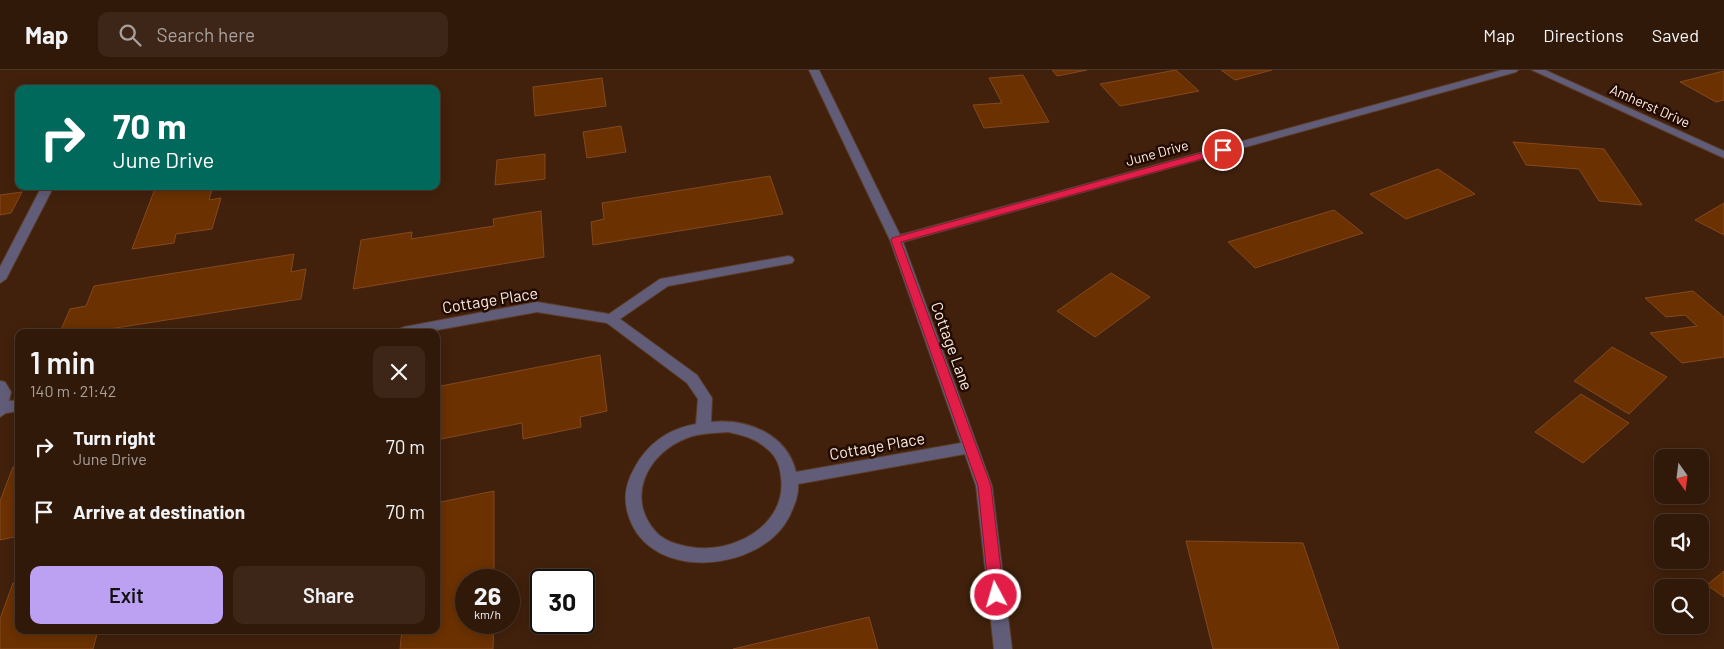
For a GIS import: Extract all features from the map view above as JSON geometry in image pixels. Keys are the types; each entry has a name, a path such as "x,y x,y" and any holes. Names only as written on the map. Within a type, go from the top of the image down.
{"street":[{"name":"Cottage Lane","path":"814,70 896,240 984,486 1003,649"},
{"name":"June Drive","path":"896,240 1512,70"},
{"name":"Amherst Drive","path":"1536,70 1724,154"},
{"path":"0,279 46,190"},
{"path":"611,319 664,282 788,260"},
{"name":"Cottage Place","path":"420,329 537,307 611,319 692,379 705,398 703,428"},
{"path":"0,386 4,392 1,410 15,406"},
{"path":"728,426 751,432 771,443 785,459 791,479 789,500 778,521 760,539 735,551 707,556 680,553 657,543 640,527 632,507 634,485 642,465 658,448 679,434 703,428 728,426"},
{"name":"Cottage Place","path":"791,479 970,447"}],"building":[{"path":"1052,70 1087,70 1057,76"},
{"path":"1176,70 1199,91 1120,106 1100,84"},
{"path":"1221,70 1272,70 1235,80"},
{"path":"1724,71 1724,100 1716,102 1680,82"},
{"path":"1023,75 1049,122 984,128 973,105 1002,103 989,78"},
{"path":"602,78 606,106 535,116 533,87"},
{"path":"621,126 626,152 587,158 583,132"},
{"path":"1513,142 1604,149 1642,205 1599,201 1579,169 1526,165"},
{"path":"545,154 545,179 495,185 497,160"},
{"path":"1438,169 1475,194 1406,219 1370,194"},
{"path":"770,176 783,214 593,245 591,222 604,219 602,203"},
{"path":"154,190 212,190 209,200 221,198 212,229 176,234 174,243 132,249"},
{"path":"22,192 11,213 0,215 0,195"},
{"path":"1724,203 1724,235 1695,220"},
{"path":"1334,210 1363,233 1255,268 1228,242"},
{"path":"541,211 544,257 353,289 361,240 412,232 411,239 494,226 493,219"},
{"path":"294,254 291,272 306,269 301,299 109,329 61,329 70,309 86,306 94,286"},
{"path":"1111,273 1150,297 1095,337 1057,311"},
{"path":"1693,291 1724,317 1724,357 1682,363 1650,333 1697,326 1685,315 1666,317 1645,298"},
{"path":"1612,347 1667,377 1629,414 1574,381"},
{"path":"600,355 607,411 580,417 581,427 523,439 522,423 440,439 440,386"},
{"path":"1581,394 1629,423 1583,463 1535,432"},
{"path":"13,467 15,467 15,537 0,540 0,501"},
{"path":"494,491 494,569 455,569 455,634 494,634 493,649 400,649 402,634 440,634 440,502"},
{"path":"1186,541 1303,543 1339,649 1213,649"},
{"path":"1724,571 1724,597 1709,586 1709,583"},
{"path":"13,583 15,583 15,634 97,634 93,649 0,649 0,619"},
{"path":"869,617 878,649 733,649"}],"route":[{"path":"996,595 984,486 896,240 1223,150"}]}
